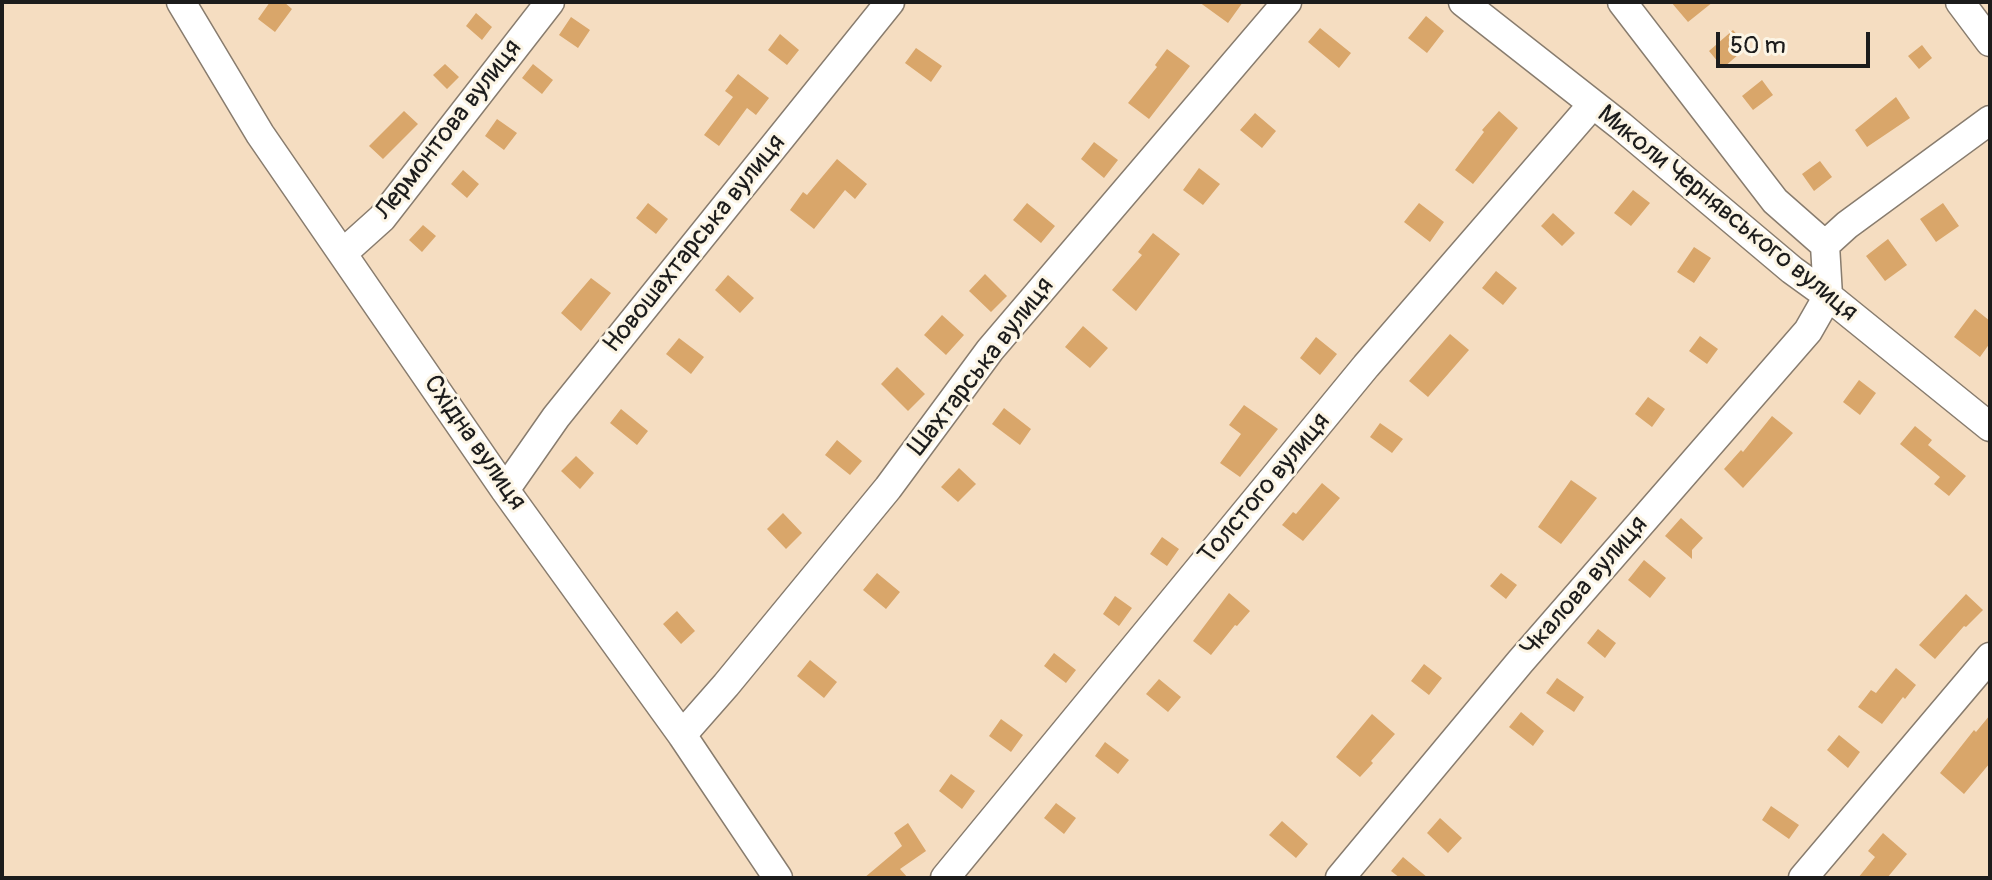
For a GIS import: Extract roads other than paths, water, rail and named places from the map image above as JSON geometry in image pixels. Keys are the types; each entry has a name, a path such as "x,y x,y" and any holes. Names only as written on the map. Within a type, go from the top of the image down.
{"street":[{"name":"Лермонтова вулиця","path":"343,253 382,218 550,2"},
{"name":"Новошахтарська вулиця","path":"505,490 556,417 890,2"},
{"name":"Шахтарська вулиця","path":"682,735 888,488 990,350 1287,2"},
{"name":"Миколи Чернявського вулиця","path":"1463,2 1621,126 1792,270 1990,427"},
{"path":"1622,2 1775,201 1825,245 1828,296"},
{"path":"1960,2 1990,42"},
{"name":"Східна вулиця","path":"183,3 260,134 505,490 682,735 778,878"},
{"name":"Толстого вулиця","path":"945,878 1366,366 1592,105"},
{"path":"1825,245 1847,225 1990,120"},
{"name":"Чкалова вулиця","path":"1340,878 1520,662 1808,331 1828,296"},
{"path":"1803,878 1990,657"}]}
